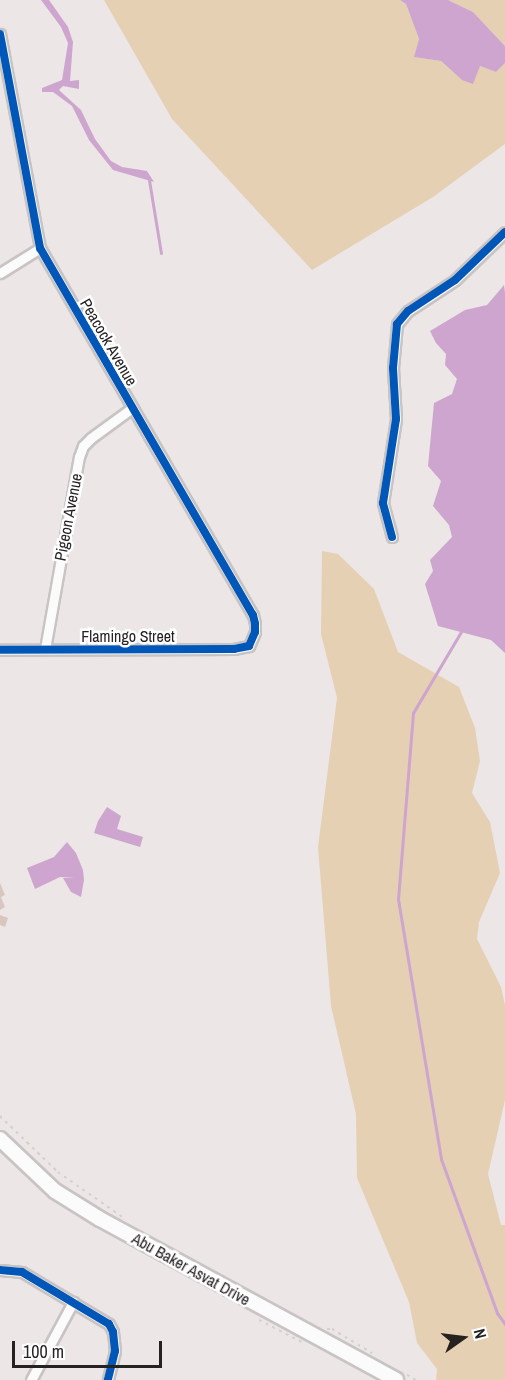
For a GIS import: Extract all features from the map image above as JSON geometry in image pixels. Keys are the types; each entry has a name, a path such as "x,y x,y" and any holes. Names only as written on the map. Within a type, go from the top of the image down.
{"main road":[{"name":"Abu Baker Asvat Drive","path":"0,1139 55,1191 100,1219 401,1377"}],"street":[{"name":"Peacock Avenue","path":"0,34 40,248 253,615 255,624 253,640"},
{"path":"393,537 383,503 396,419 393,368 397,324 408,310 455,280 505,232"},
{"path":"0,273 40,248"},
{"name":"Pigeon Avenue","path":"45,649 79,457 91,438 132,408"},
{"name":"Flamingo Street","path":"0,650 234,649 249,646 253,640"},
{"path":"0,1270 22,1272 102,1318 113,1332 115,1351 108,1380"},
{"path":"31,1380 73,1302"}],"path":[{"path":"0,1116 58,1172 119,1213 130,1224"},
{"path":"323,1329 332,1329 369,1349 375,1356"},
{"path":"401,1377 416,1380"}],"shaded area":[{"path":"41,0 49,0 68,27 73,42 70,81 79,80 79,89 63,86 59,90 81,110 95,139 111,161 122,167 147,171 154,182 113,170 89,140 72,106 53,92 42,92 42,88 62,80 68,43 61,27"},
{"path":"104,0 400,0 406,4 419,39 415,57 441,61 462,80 480,66 496,72 505,63 505,144 433,197 312,270 172,119"},
{"path":"400,0 448,0 473,12 505,46 505,63 496,72 480,66 473,84 462,80 441,61 414,57 419,39 406,4"},
{"path":"448,0 505,0 505,46 473,12"},
{"path":"504,285 505,653 491,640 438,626 425,584 433,571 430,560 452,537 449,525 433,506 441,481 428,466 434,403 452,394 457,379 445,365 446,354 436,343 430,331 465,310 487,305"},
{"path":"322,551 338,554 374,589 398,652 459,687 475,728 480,761 472,793 490,822 500,873 479,922 477,939 501,987 505,1005 505,1100 488,1174 501,1225 505,1225 505,1380 436,1380 437,1369 417,1343 409,1302 357,1178 356,1114 331,1006 318,847 337,698 321,634"},
{"path":"107,807 121,816 117,829 143,837 140,847 94,833"},
{"path":"67,842 76,853 83,870 81,897 71,892 63,878 75,878 60,877 35,889 27,868 54,857"}],"building":[{"path":"0,883 5,895 1,897 5,907 0,910"},
{"path":"0,915 8,918 5,927 0,925"}],"waterway":[{"path":"149,180 161,253"},
{"path":"462,630 413,713 398,899 441,1159 497,1313 505,1324"}],"cycle path":[{"path":"0,34 40,248 253,615 255,624 255,632 249,646 234,649 0,650"},
{"path":"392,537 383,503 396,419 393,368 397,324 408,311 455,280 505,232"},
{"path":"0,1270 22,1272 109,1324 113,1332 115,1351 108,1380"}]}
